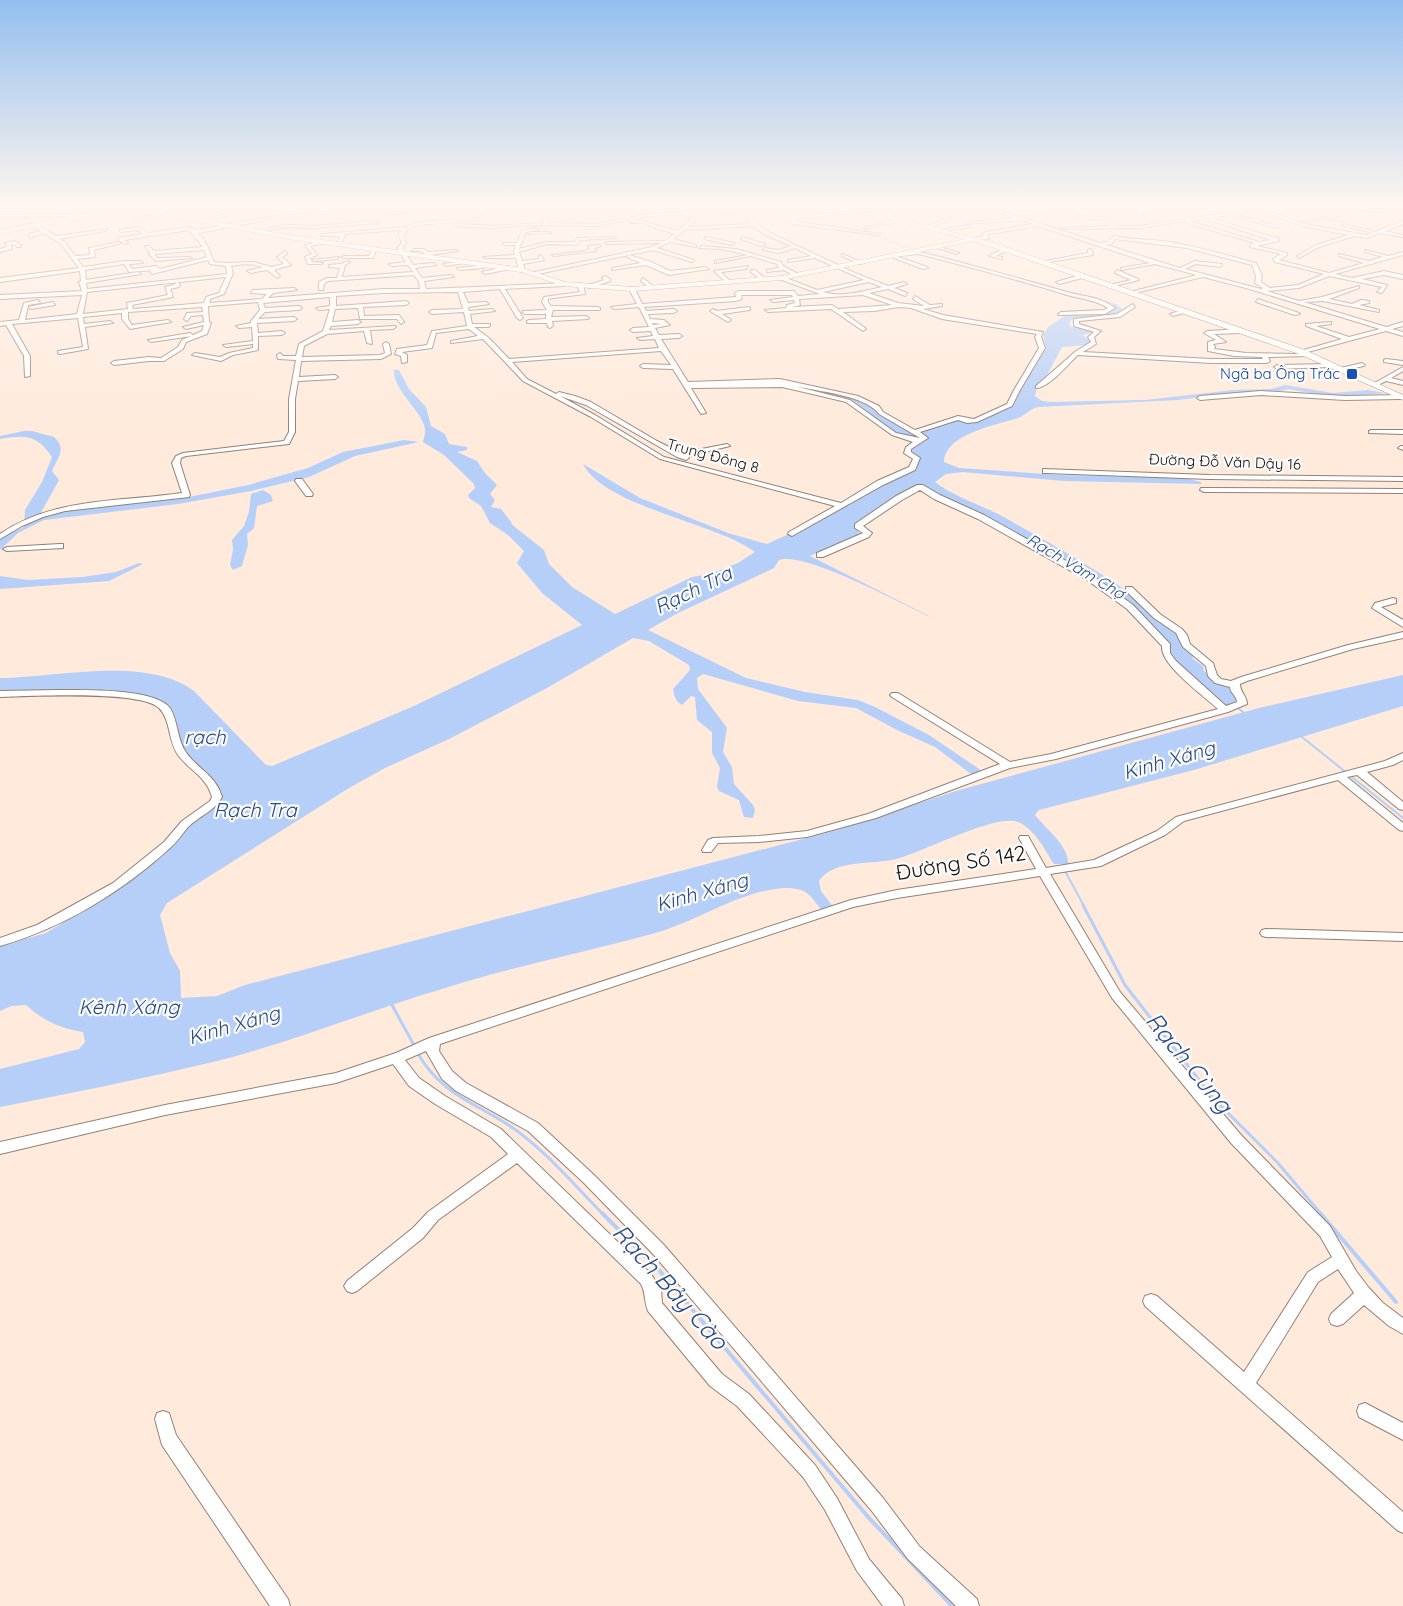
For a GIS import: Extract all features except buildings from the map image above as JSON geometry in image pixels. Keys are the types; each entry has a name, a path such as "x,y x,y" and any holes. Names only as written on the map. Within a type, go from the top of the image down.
{"main road":[{"path":"556,281 564,284 591,284 632,289 727,281"},
{"path":"1098,281 1305,354 1397,395"}],"street":[{"path":"60,352 85,350 80,315 85,292 82,281"},
{"path":"0,297 44,296 179,281"},
{"path":"23,314 80,315 127,307 171,296 167,288 177,286 179,281"},
{"path":"114,363 149,359 162,360 181,348 184,341 196,338 206,328 205,313 208,298 221,294 226,281"},
{"path":"325,281 321,283 322,292 334,302 406,303"},
{"path":"380,281 384,291"},
{"path":"420,281 423,290"},
{"path":"589,281 591,284 604,281"},
{"path":"644,281 651,287"},
{"path":"672,281 676,285"},
{"path":"781,281 788,287 800,292"},
{"path":"789,281 826,294"},
{"path":"818,291 866,281"},
{"path":"874,281 905,294"},
{"path":"1026,281 1068,294 1099,300 1112,308 1105,312 1061,314"},
{"path":"1059,282 1063,281"},
{"path":"1112,286 1132,281"},
{"path":"1132,292 1179,281"},
{"path":"1225,281 1403,334"},
{"path":"1258,281 1268,289"},
{"path":"1260,291 1299,286 1312,281"},
{"path":"1361,281 1386,286 1380,292"},
{"path":"278,292 285,284"},
{"path":"319,308 334,302 384,291 459,290 564,284"},
{"path":"805,285 825,284"},
{"path":"773,300 826,294 863,293 904,284"},
{"path":"549,285 551,293"},
{"path":"549,315 545,302 547,297 586,294 580,285"},
{"path":"501,287 520,318"},
{"path":"766,287 788,287"},
{"path":"1298,302 1323,299 1358,287"},
{"path":"632,289 663,349 703,413"},
{"path":"253,292 294,290"},
{"path":"459,290 470,326 484,337 525,380 549,391 577,398 660,448 678,456 751,475"},
{"path":"26,291 42,291 44,296"},
{"path":"261,301 271,292"},
{"path":"127,307 150,309 261,301 322,292"},
{"path":"614,307 707,300 734,302 740,298 737,294 739,293 784,292 794,293 798,304 789,306 789,309"},
{"path":"863,293 900,306 959,320 1041,333"},
{"path":"915,298 925,307 1043,331 1041,333"},
{"path":"1323,299 1377,311"},
{"path":"707,300 715,313 728,320"},
{"path":"195,355 221,359 231,354 254,350 254,323 263,309 261,301"},
{"path":"1258,301 1297,314"},
{"path":"0,324 8,323 23,314 30,303 54,302"},
{"path":"326,332 330,324 334,302"},
{"path":"1353,306 1367,302"},
{"path":"361,303 362,318 399,317 401,322"},
{"path":"549,315 565,303"},
{"path":"644,313 674,311 669,303"},
{"path":"432,312 466,309 486,304"},
{"path":"834,309 846,305"},
{"path":"913,308 940,305"},
{"path":"768,309 834,309 861,312 900,306"},
{"path":"1038,387 1050,379 1067,360 1083,347 1094,343 1091,337 1098,331 1091,327 1076,325 1076,320 1118,316 1133,306"},
{"path":"127,307 125,319 130,327 168,322"},
{"path":"696,308 711,307"},
{"path":"263,309 299,308"},
{"path":"150,309 147,318 154,325"},
{"path":"466,309 492,311"},
{"path":"529,322 549,315 598,309"},
{"path":"715,313 748,309"},
{"path":"834,309 864,329"},
{"path":"0,317 47,310"},
{"path":"1173,314 1185,311"},
{"path":"525,312 561,316"},
{"path":"187,319 189,314 205,313"},
{"path":"549,315 586,318"},
{"path":"239,326 294,319"},
{"path":"330,324 358,322"},
{"path":"8,323 27,356 27,376"},
{"path":"82,326 110,323"},
{"path":"1329,323 1308,325 1348,339"},
{"path":"1222,341 1210,343 1212,347 1210,350 1264,356 1305,354 1403,324"},
{"path":"404,362 404,355 398,354 399,350 429,348 434,332 488,325"},
{"path":"633,330 651,326"},
{"path":"0,537 8,528 41,515 88,506 186,495 176,463 178,457 200,452 287,443 292,432 292,399 301,345 326,332 393,327"},
{"path":"183,329 206,328"},
{"path":"151,340 206,328"},
{"path":"367,330 370,343"},
{"path":"346,341 348,331"},
{"path":"1235,348 1207,333 1242,331"},
{"path":"915,432 958,418 967,422 975,421 1010,405 1015,389 1042,348 1038,337 1041,333"},
{"path":"226,345 279,334"},
{"path":"640,338 679,336"},
{"path":"453,342 484,337"},
{"path":"280,355 280,357 299,358 370,358 388,354 386,344"},
{"path":"507,361 663,349"},
{"path":"1078,353 1211,361 1267,360 1264,356"},
{"path":"295,379 335,373 335,357"},
{"path":"348,357 348,368"},
{"path":"370,358 386,365"},
{"path":"1386,361 1403,363"},
{"path":"1277,367 1329,365"},
{"path":"1339,369 1362,365"},
{"path":"643,366 674,367"},
{"path":"1374,385 1403,369"},
{"path":"1395,374 1403,375"},
{"path":"1385,379 1403,383"},
{"path":"686,384 780,381 851,396 876,407 881,413 925,438 908,448 907,453 917,458 912,468 792,534"},
{"path":"686,384 773,385 822,394 849,401 894,434 919,441"},
{"name":"Trung Đông 8","path":"549,391 662,458 841,505"},
{"path":"1200,398 1261,393 1345,398 1397,395"},
{"path":"1371,432 1403,432"},
{"path":"678,456 727,446"},
{"name":"Đường Đỗ Văn Dậy 16","path":"1046,471 1210,477 1403,479"},
{"path":"299,481 309,494"},
{"path":"820,555 866,535 868,533 858,526 903,495 920,487 1080,572 1117,596 1164,641 1168,648 1166,653 1172,663 1233,707"},
{"path":"1204,490 1403,491"},
{"path":"7,549 60,546"},
{"path":"1129,589 1160,618 1177,629 1186,640 1186,645 1210,665 1213,676 1221,682 1235,685 1244,679 1282,666 1403,635"},
{"path":"1393,601 1378,605 1376,608 1403,624"},
{"path":"707,850 712,842 717,840 788,837 872,816 1008,765 1052,758 1233,707 1242,704 1235,685"},
{"path":"0,694 99,694 146,699 160,703 166,709 178,749 214,785 217,797 214,803 180,829 168,844 117,886 41,928 0,942"},
{"path":"895,695 1008,765"},
{"path":"1024,838 1043,872 1097,863 1161,833 1180,819 1389,763 1403,756"},
{"path":"1348,773 1403,807"},
{"path":"1348,773 1403,828"},
{"name":"Đường Số 142","path":"0,1148 165,1110 336,1078 398,1057 433,1041 830,911 897,894 1043,872 1116,995 1236,1139 1325,1231 1364,1294 1384,1316 1403,1327"},
{"path":"1266,933 1403,937"},
{"path":"433,1041 432,1051 447,1075 461,1087 533,1127 589,1179 659,1250 877,1504 914,1553 970,1606"},
{"path":"398,1057 414,1082 440,1101 496,1133 646,1279 653,1290 654,1306 716,1380 743,1400 809,1471 831,1504 863,1565 895,1606"},
{"path":"352,1286 418,1233 433,1216 518,1155"},
{"path":"1245,1385 1313,1277 1341,1259"},
{"path":"1338,1319 1364,1294"},
{"path":"1151,1301 1403,1524"},
{"path":"1365,1411 1403,1432"},
{"path":"163,1419 168,1439 281,1606"}],"water":[{"path":"1111,305 1117,305 1124,310 1112,315 1084,316 1071,320 1069,325 1071,327 1088,328 1095,332 1082,335 1093,342 1062,347 1047,375 1037,385 1035,396 1042,401 1051,402 1145,400 1233,390 1271,389 1285,385 1333,393 1368,390 1403,396 1385,393 1354,396 1322,395 1288,389 1277,392 1241,392 1178,400 1038,407 1018,418 973,432 953,444 947,452 944,462 959,468 1060,475 1185,478 1201,482 1201,484 1064,481 963,472 946,474 935,482 1053,545 1143,603 1168,623 1185,642 1193,659 1203,666 1204,671 1228,687 1238,698 1237,704 1225,707 1170,656 1169,646 1165,639 1149,621 1099,580 920,485 857,528 859,534 810,556 935,619 832,571 792,559 779,560 774,568 678,613 648,630 746,678 805,692 858,700 875,707 929,735 985,773 975,777 935,747 856,708 798,701 703,674 697,678 698,689 727,728 723,752 732,767 734,784 755,810 753,818 744,817 739,800 719,791 717,787 720,768 712,753 712,732 697,720 695,697 691,696 682,705 675,696 673,689 690,670 689,665 649,641 633,638 547,688 349,788 167,903 160,915 170,953 180,971 181,998 217,996 245,985 837,830 956,791 1259,708 1403,675 1403,706 1194,770 1039,810 1035,815 1061,844 1068,858 1068,864 1054,864 1037,838 1021,823 1003,821 989,824 896,859 834,869 819,881 821,891 834,908 824,912 809,894 794,888 751,894 668,929 468,981 242,1054 160,1074 0,1107 0,1069 79,1049 85,1042 83,1032 52,1023 26,1005 11,1006 0,1011 0,946 46,933 120,888 172,844 221,797 222,792 183,752 171,714 141,697 0,691 0,678 126,671 174,680 194,691 266,765 272,766 414,706 582,625 542,593 517,563 524,551 508,535 490,523 481,506 469,498 468,495 475,488 474,484 444,455 423,442 425,434 421,418 398,385 394,369 399,370 409,389 426,407 431,426 445,434 449,444 467,447 467,450 457,452 477,461 497,485 490,494 495,500 491,507 501,509 511,524 544,550 549,564 572,587 615,614 692,577 710,574 738,563 755,552 715,532 614,492 595,479 583,464 640,498 728,533 767,544 826,517 873,489 914,469 920,459 912,455 910,449 922,442 919,432 958,419 976,421 1011,406 1019,388 1046,349 1043,335 1048,327 1066,315 1108,313 1114,309"},
{"path":"781,382 860,400 923,438 900,435 852,402 782,385"},
{"path":"24,431 54,437 61,449 52,471 59,480 39,516 88,507 189,497 248,485 308,468 343,452 404,440 419,442 355,456 309,477 251,491 178,504 44,520 18,533 0,550 0,538 24,527 25,510 42,482 52,457 35,440 23,437 0,439 0,436"},
{"path":"263,490 271,495 273,501 257,506 254,528 247,534 248,545 242,566 233,570 230,565 232,540 244,526 249,512 251,494"},
{"path":"139,563 143,564 109,581 0,589 0,576 28,580 83,577 116,572"}],"waterway":[{"path":"1027,281 1117,305 1110,313"},
{"path":"1075,317 1105,315"},
{"name":"Rạch Vàm Chợ","path":"1236,706 1245,714"},
{"path":"1302,737 1403,818"},
{"name":"Rạch Cùng","path":"1065,871 1084,906"},
{"name":"Rạch Cùng","path":"1083,905 1125,985 1213,1098 1277,1162 1322,1215"},
{"name":"Rạch Bảy Cào","path":"392,1005 415,1047"},
{"name":"Rạch Bảy Cào","path":"417,1052 426,1067 448,1088 513,1128 537,1148 604,1215"},
{"name":"Rạch Cùng","path":"1320,1213 1396,1302"},
{"name":"Rạch Bảy Cào","path":"604,1215 658,1269 869,1518 952,1606"}],"place":[{"name":"Ngã ba Ông Trác","path":"1352,374"}],"water label":[{"name":"Rạch Tra","path":"693,590"},
{"name":"rạch","path":"205,737"},
{"name":"Kinh Xáng","path":"1169,760"},
{"name":"Rạch Tra","path":"255,810"},
{"name":"Kinh Xáng","path":"702,892"},
{"name":"Kênh Xáng","path":"129,1007"},
{"name":"Kinh Xáng","path":"234,1025"}]}
